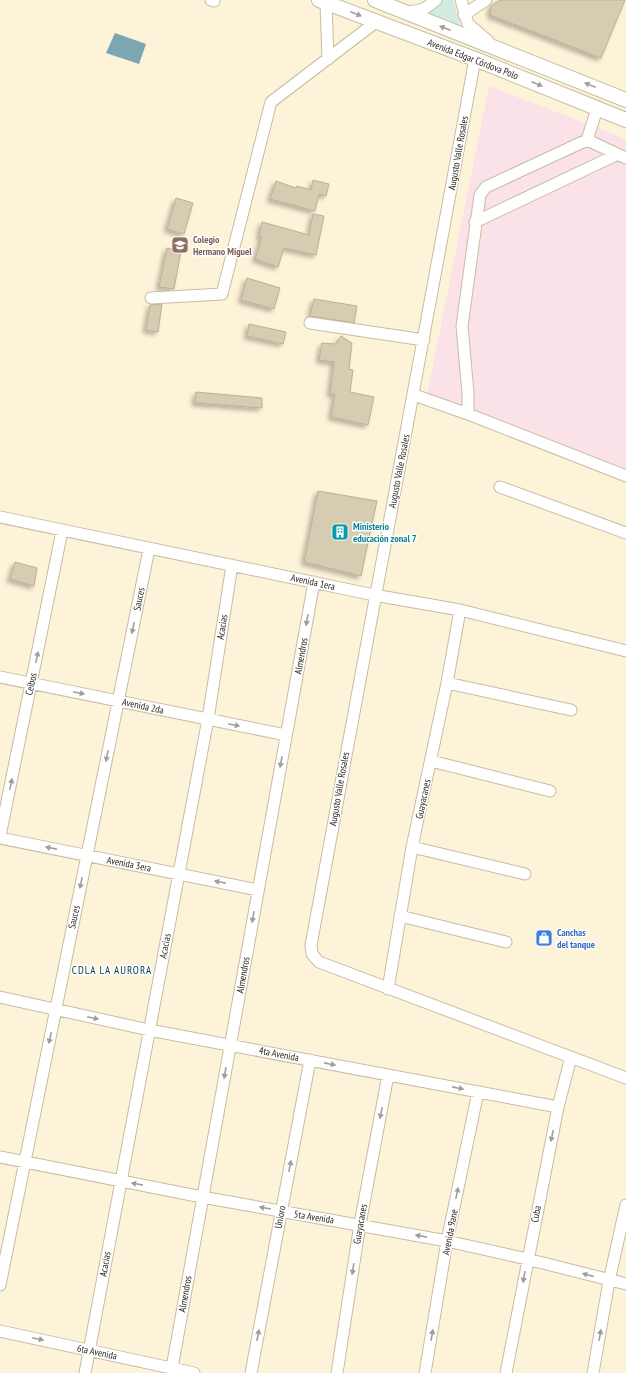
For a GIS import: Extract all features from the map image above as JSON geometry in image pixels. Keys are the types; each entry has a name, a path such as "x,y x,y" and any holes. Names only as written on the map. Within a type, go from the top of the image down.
{"main road":[{"name":"Avenida Edgar Córdova Polo","path":"375,0 405,13 495,46 626,100"},
{"name":"Avenida Edgar Córdova Polo","path":"323,1 475,59 626,120"}],"street":[{"path":"405,13 424,9 436,0"},
{"path":"461,0 464,15 474,31 495,46"},
{"path":"464,15 486,0"},
{"path":"323,1 328,59"},
{"path":"151,298 222,294 271,102 376,22"},
{"name":"Augusto Valle Rosales","path":"388,989 319,962 312,954 311,945 374,595 414,395 475,59"},
{"path":"468,414 468,393 462,326 475,222 480,195 486,187 587,140 597,109"},
{"path":"587,140 621,157"},
{"path":"475,222 621,157"},
{"path":"310,323 424,340"},
{"path":"414,395 468,414 626,476"},
{"path":"500,487 626,533"},
{"name":"Avenida 1era","path":"0,517 374,595 460,610 626,651"},
{"name":"Ceibos","path":"0,837 62,531"},
{"name":"Sauces","path":"0,1285 149,549"},
{"name":"Acacias","path":"85,1373 120,1180 208,719 232,565"},
{"name":"Almendros","path":"172,1368 314,582"},
{"name":"Guayacanes","path":"388,989 412,847 447,682 460,610"},
{"name":"Avenida 2da","path":"0,676 286,735"},
{"path":"447,682 571,710"},
{"path":"431,761 550,791"},
{"name":"Avenida 3era","path":"0,837 258,890"},
{"path":"412,847 524,874"},
{"path":"400,916 506,942"},
{"path":"388,989 626,1078"},
{"name":"4ta Avenida","path":"0,997 149,1030 558,1107"},
{"name":"Cuba","path":"506,1373 527,1259 558,1107 571,1057"},
{"name":"Unioro","path":"251,1373 310,1060"},
{"name":"Guayacanes","path":"337,1373 360,1224 388,1075"},
{"name":"Avenida 9ane","path":"425,1373 447,1241 478,1092"},
{"name":"5ta Avenida","path":"0,1157 202,1197 360,1224 447,1241 626,1284"},
{"path":"593,1373 609,1281 626,1205"},
{"name":"6ta Avenida","path":"0,1330 194,1373"}],"shaded area":[{"path":"489,86 626,139 626,471 427,395"}],"green space":[{"path":"443,0 453,0 462,31 422,16"}],"water":[{"path":"115,33 146,44 139,64 106,53"}],"building":[{"path":"500,0 625,0 601,58 490,15 491,6"},
{"path":"313,180 329,184 326,196 319,194 315,211 270,199 276,181 296,188 297,186 311,190"},
{"path":"176,198 193,203 184,234 167,229"},
{"path":"313,214 324,216 316,255 284,248 278,267 255,259 262,237 259,237 262,222 309,235"},
{"path":"167,248 181,251 174,289 159,287"},
{"path":"247,278 280,288 274,309 241,300"},
{"path":"314,299 357,306 354,323 310,316"},
{"path":"162,304 158,332 146,330 150,305"},
{"path":"249,324 286,332 283,344 247,336"},
{"path":"341,336 352,343 349,369 353,370 350,392 374,397 368,425 331,417 335,394 330,394 334,362 319,360 322,343 336,344"},
{"path":"196,392 262,398 262,408 195,403"},
{"name":"Ministerio educación zonal 7","path":"318,491 377,501 361,576 304,562"},
{"path":"15,562 37,568 34,586 10,579"}],"place":[{"name":"Colegio Hermano Miguel","path":"180,245"},
{"name":"Ministerio educación zonal 7","path":"340,532"},
{"name":"Canchas del tanque","path":"544,938"}],"district":[{"name":"CDLA LA AURORA","path":"112,970"}]}
